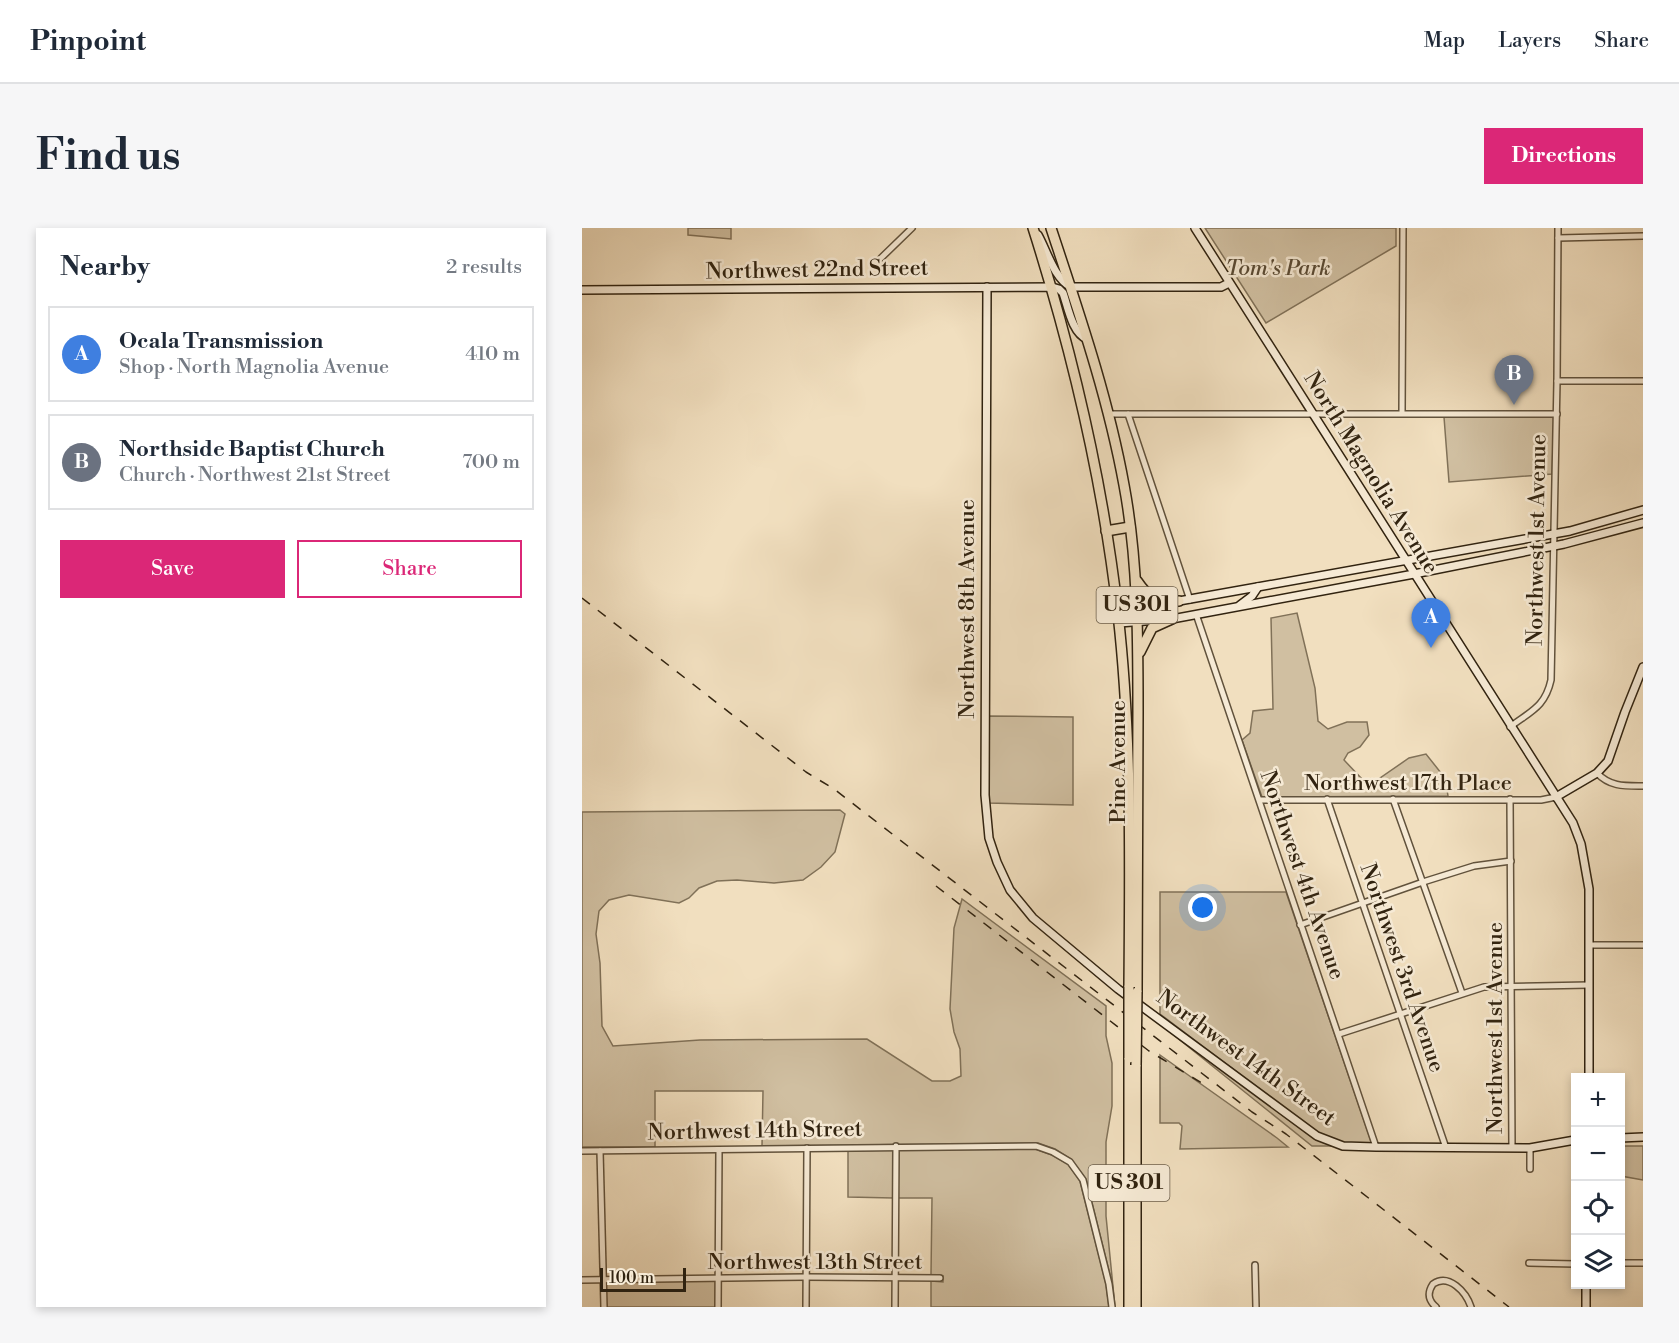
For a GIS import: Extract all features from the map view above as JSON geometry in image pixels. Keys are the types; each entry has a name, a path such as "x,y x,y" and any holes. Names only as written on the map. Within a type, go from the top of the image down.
{"highway":[{"name":"Pine Avenue","path":"1034,228 1052,287 1086,423 1119,619 1130,787 1133,990"},
{"name":"Pine Avenue","path":"1051,228 1110,414 1124,486 1136,579 1138,731 1129,1307"},
{"path":"1106,531 1130,527"},
{"path":"1136,579 1152,598 1160,602 1179,602"},
{"path":"1138,657 1152,628 1172,618"},
{"path":"1127,731 1138,731"},
{"name":"Pine Avenue","path":"1132,1061 1136,1307"}],"street":[{"path":"880,258 912,228"},
{"path":"1034,228 1048,251 1058,275 1065,284 1071,287 1221,287 1229,283"},
{"name":"North Magnolia Avenue","path":"1195,228 1573,823 1587,869 1588,1073"},
{"path":"1402,413 1403,228"},
{"name":"Northwest 1st Avenue","path":"1510,726 1542,704 1550,686 1557,414 1558,228"},
{"path":"1558,238 1643,236"},
{"name":"Northwest 8th Avenue","path":"987,287 986,820 991,846 1005,881 1033,918"},
{"path":"1052,287 1063,293 1080,335 1087,339"},
{"name":"Northwest 22nd Street","path":"582,290 1052,287"},
{"path":"1557,381 1643,381"},
{"path":"1110,414 1557,414"},
{"path":"1128,414 1190,600"},
{"path":"1119,619 1137,612 1179,602 1554,534 1643,510"},
{"path":"1119,619 1137,623 1238,607 1553,546 1643,523"},
{"path":"1238,607 1252,596 1258,587"},
{"name":"Northwest 4th Avenue","path":"1196,614 1376,1147"},
{"path":"1556,797 1598,772 1608,761 1643,667"},
{"path":"1598,772 1605,782 1611,784 1643,786"},
{"name":"Northwest 17th Place","path":"1260,800 1541,800 1556,797"},
{"name":"Northwest 3rd Avenue","path":"1327,799 1446,1148"},
{"path":"1393,799 1462,993"},
{"name":"Northwest 1st Avenue","path":"1510,800 1512,1148"},
{"path":"1300,925 1474,866 1511,861"},
{"name":"Northwest 14th Street","path":"1033,918 1118,989 1317,1136 1343,1146 1376,1147 1530,1148 1571,1141"},
{"path":"1589,945 1643,945"},
{"path":"1339,1034 1484,987 1589,985"},
{"path":"1625,1138 1643,1137"},
{"path":"895,1307 896,1146"},
{"name":"Northwest 14th Street","path":"582,1150 1036,1146 1053,1152 1070,1162 1083,1180 1109,1284 1112,1307"},
{"path":"806,1307 807,1148"},
{"path":"1530,1148 1530,1168"},
{"path":"600,1150 604,1307"},
{"path":"718,1307 719,1150"},
{"path":"1529,1263 1571,1264"},
{"path":"1625,1263 1643,1263"},
{"path":"1256,1265 1256,1307"},
{"name":"Northwest 13th Street","path":"582,1280 940,1278"},
{"path":"1436,1307 1430,1300 1429,1291 1435,1282 1442,1280 1460,1289 1471,1307"},
{"path":"1586,1289 1586,1307"}],"green space":[{"path":"688,228 731,228 731,239 688,235"},
{"name":"Tom's Park","path":"1205,228 1396,228 1396,246 1266,323"},
{"path":"1444,417 1554,417 1552,474 1449,482"},
{"path":"1297,613 1315,688 1318,721 1328,729 1347,722 1367,722 1369,735 1360,747 1348,753 1344,760 1362,779 1377,780 1409,758 1426,754 1445,778 1448,796 1262,797 1242,740 1250,733 1253,711 1273,709 1271,618"},
{"path":"988,716 1073,717 1073,805 988,803"},
{"path":"840,810 845,814 835,852 821,867 803,880 774,883 717,881 699,888 689,898 679,903 629,895 609,900 599,911 596,934 600,963 602,1026 613,1046 700,1040 867,1039 932,1081 950,1081 961,1076 960,1049 950,1009 954,928 962,899 1106,1006 1106,1036 1112,1063 1112,1106 1106,1142 1106,1216 1115,1307 1112,1283 1086,1179 1071,1159 1055,1149 1038,1143 762,1146 763,1091 655,1091 655,1147 582,1147 582,812"},
{"path":"1160,892 1286,892 1372,1144 1344,1143 1318,1133 1160,1014"},
{"path":"1160,1024 1315,1139 1334,1146 1312,1146"},
{"path":"1160,1055 1288,1147 1180,1149 1182,1126 1179,1123 1160,1123"},
{"path":"1625,1146 1643,1146 1643,1180 1625,1177"},
{"path":"1035,1149 1068,1164 1080,1181 1106,1284 1109,1307 931,1307 931,1281 943,1282 943,1276 931,1275 932,1198 898,1198 899,1150"},
{"path":"893,1150 893,1198 848,1197 848,1151"},
{"path":"718,1278 718,1307 604,1307 604,1280"}],"railway":[{"path":"582,598 806,772 834,789 1509,1307"},
{"path":"936,886 1149,1051 1205,1085"}],"place":[{"name":"Northside Baptist Church","path":"1514,405"},
{"name":"Ocala Transmission","path":"1431,648"}]}
